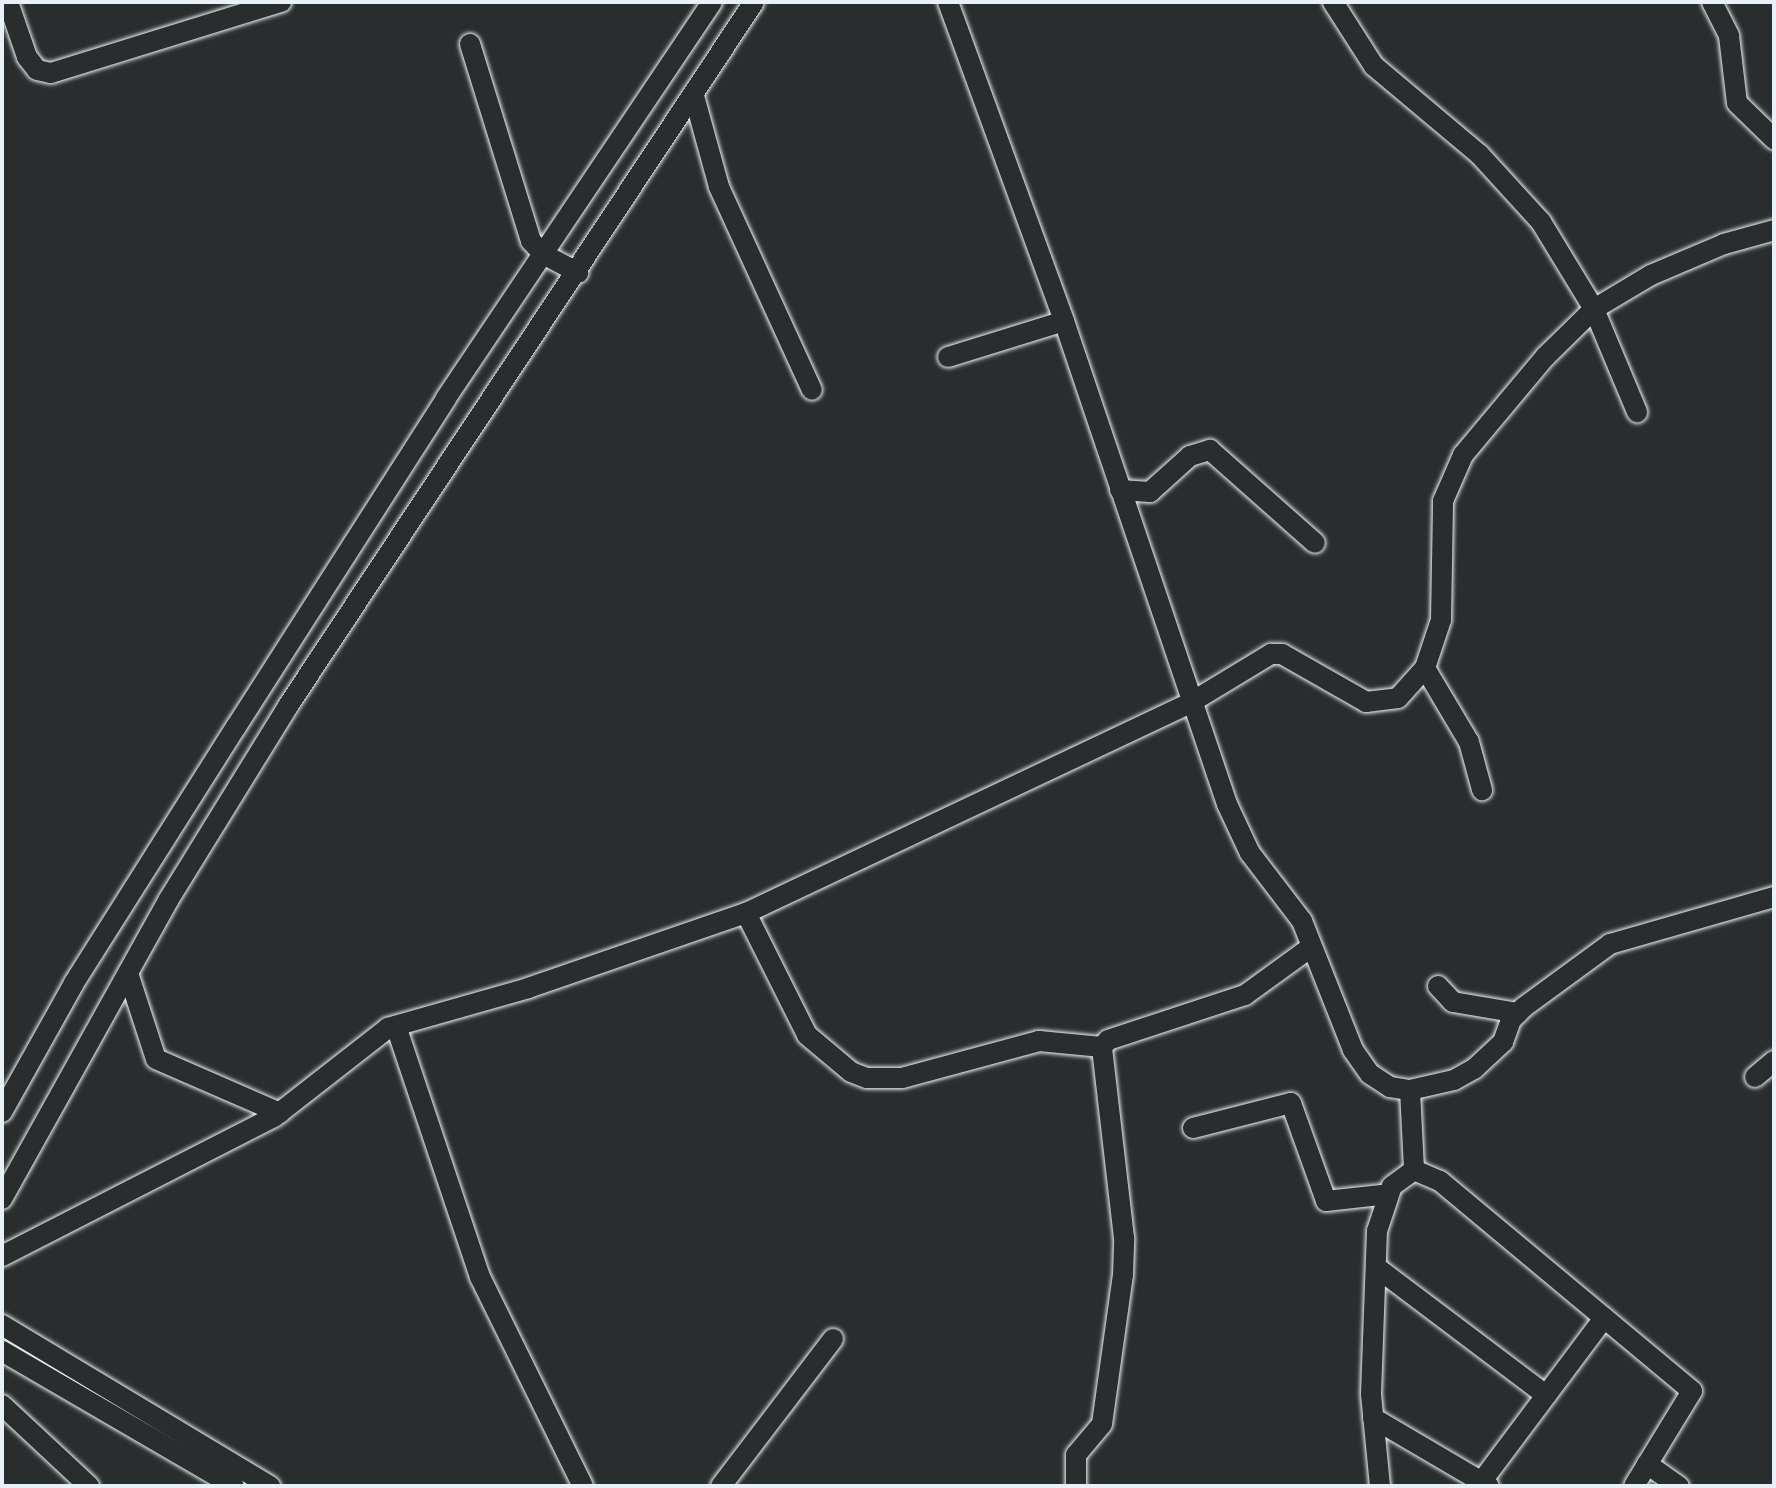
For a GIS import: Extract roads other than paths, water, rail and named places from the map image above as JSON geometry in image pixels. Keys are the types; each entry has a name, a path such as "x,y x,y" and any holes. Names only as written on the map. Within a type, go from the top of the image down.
{"street":[{"path":"8,2 27,57 37,70 51,73 281,2"},
{"path":"2,1112 148,866 363,527 712,2"},
{"path":"2,1199 178,885 396,544 578,273 754,2"},
{"path":"948,2 1064,321 1190,703 1238,831 1302,921 1353,1050 1379,1081 1410,1090 1474,1069 1503,1042 1518,1013 1610,944 1774,897"},
{"path":"1333,2 1374,66 1516,189 1594,309 1637,412"},
{"path":"1712,2 1729,36 1737,103 1770,129"},
{"path":"690,34 716,62"},
{"path":"470,44 522,222 543,254 578,273"},
{"path":"694,96 719,187 812,390"},
{"path":"2,1256 280,1113 371,1037 396,1026 528,988 746,913 1190,703 1277,653 1346,694 1379,704 1398,698 1425,668 1444,602 1443,501 1448,479 1536,367 1594,309 1651,275 1724,244 1774,230"},
{"path":"948,357 1064,321"},
{"path":"1120,490 1150,492 1190,456 1210,450 1315,543"},
{"path":"363,527 396,544"},
{"path":"1425,668 1469,742 1482,790"},
{"path":"148,866 178,885"},
{"path":"746,913 807,1035 851,1072 867,1078 902,1078 1039,1041 1102,1047"},
{"path":"1076,1486 1076,1455 1102,1424 1123,1275 1124,1238 1102,1047 1108,1040 1255,990 1311,947"},
{"path":"128,973 156,1059 280,1113"},
{"path":"1438,986 1453,1002 1518,1013"},
{"path":"396,1026 480,1277 583,1486"},
{"path":"1755,1077 1774,1061"},
{"path":"1410,1090 1414,1170"},
{"path":"1193,1128 1291,1103 1326,1201 1389,1194"},
{"path":"1380,1486 1373,1418 1377,1231 1389,1194 1398,1178 1414,1170 1440,1181 1692,1391 1634,1486"},
{"path":"1376,1267 1546,1395"},
{"path":"1373,1418 1485,1484 1604,1318"},
{"path":"2,1325 234,1486"},
{"path":"721,1486 833,1339"},
{"path":"2,1351 216,1474 270,1486"},
{"path":"2,1405 89,1486"},
{"path":"1647,1464 1679,1486"}]}
